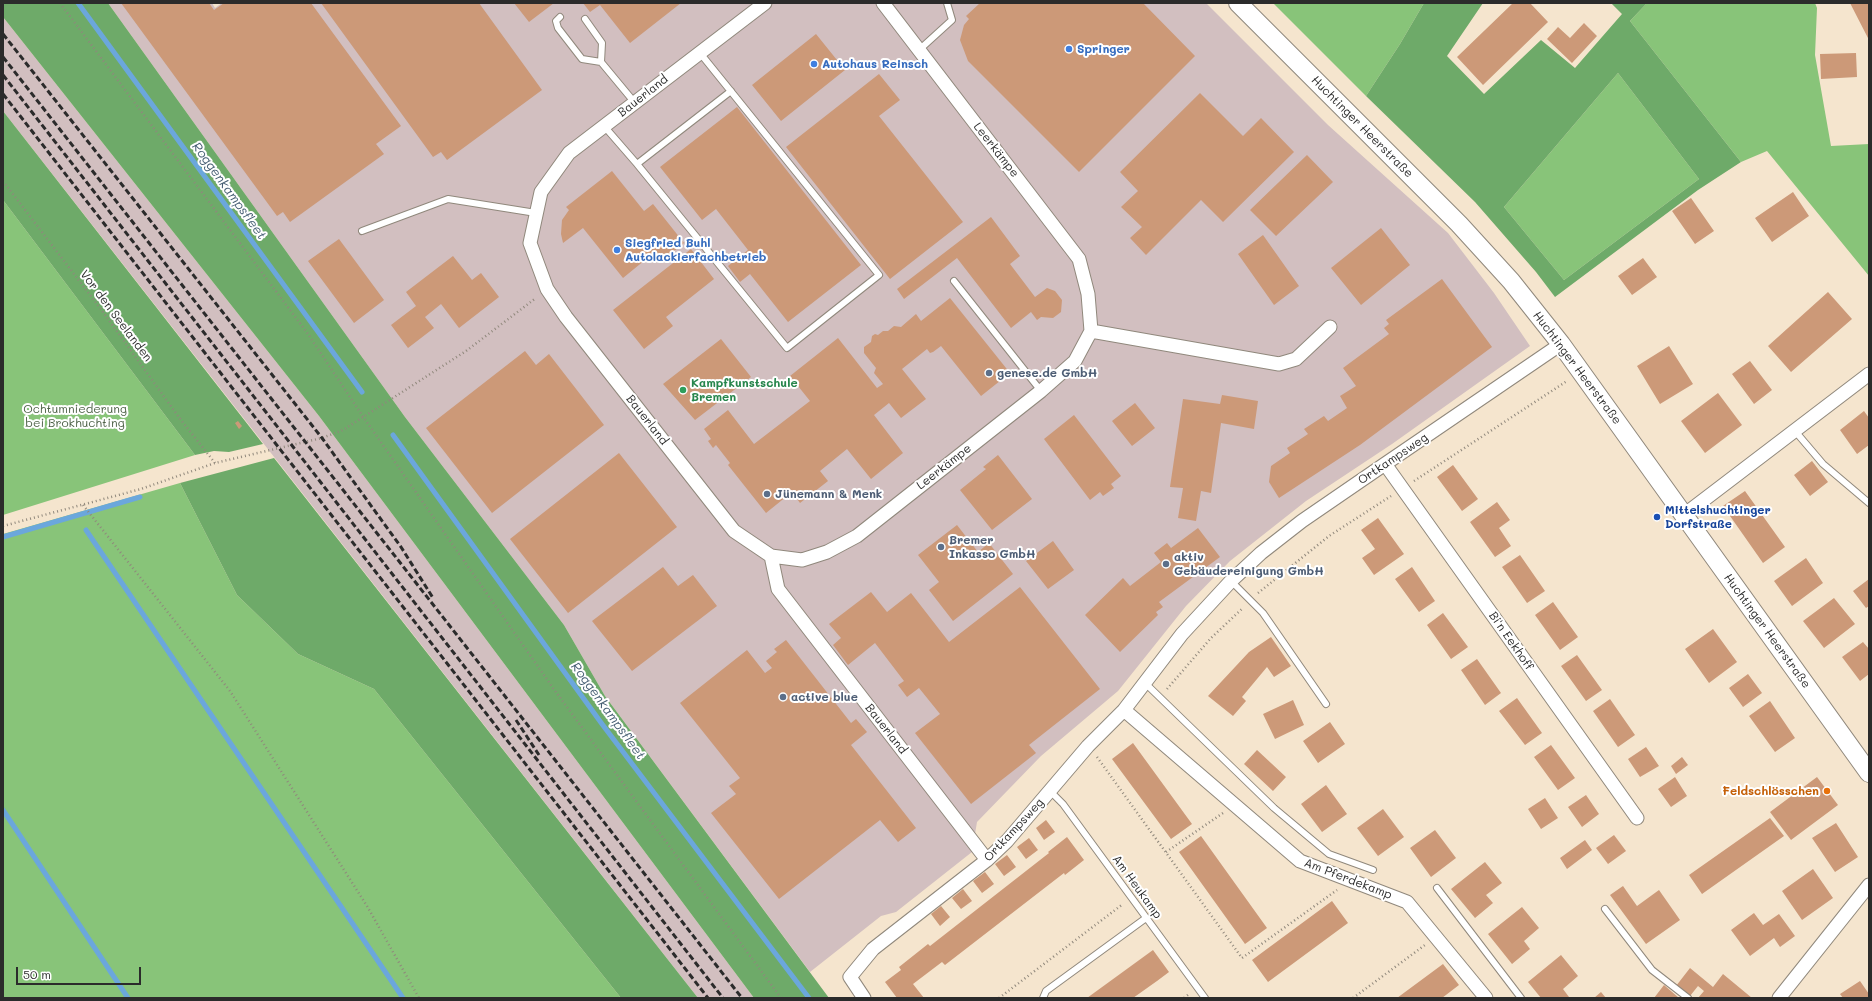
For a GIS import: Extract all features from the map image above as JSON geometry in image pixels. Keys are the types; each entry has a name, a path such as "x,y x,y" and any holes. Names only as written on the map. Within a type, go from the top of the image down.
{"main road":[{"name":"Huchtinger Heerstraße","path":"1238,3 1459,224 1511,281 1562,344 1869,773"}],"street":[{"name":"Bauerland","path":"765,3 569,153 541,192 530,243 547,289 566,317 734,531 771,556 778,589 988,860"},
{"name":"Leerkämpe","path":"771,556 802,560 827,552 857,536 1041,391 1075,360 1091,331 1088,294 1079,259 883,3"},
{"path":"1091,331 1279,364 1296,359 1330,327"},
{"name":"Ortkampsweg","path":"864,998 850,977 873,949 988,860 1007,841 1088,746 1124,710 1182,634 1231,581 1261,553 1290,530 1562,344"},
{"path":"1684,515 1869,374"},
{"name":"Bi'n Eekhoff","path":"1385,464 1638,818"},
{"name":"Am Pferdekamp","path":"1124,710 1300,861 1407,902 1437,936 1486,998"},
{"path":"1779,998 1869,885"}],"lane":[{"path":"919,50 952,20 947,3"},
{"path":"560,17 556,21 558,28 582,59 601,62 635,103"},
{"path":"585,19 602,43 601,62"},
{"path":"604,126 637,164 787,348 879,275 700,53"},
{"path":"637,164 731,91"},
{"path":"362,231 448,199 536,213"},
{"path":"954,281 1041,391"},
{"path":"1795,431 1823,464 1869,503"},
{"path":"1231,581 1263,613 1326,704"},
{"path":"1145,683 1274,808 1329,854 1373,870"},
{"name":"Am Heukamp","path":"1050,791 1063,804 1205,998"},
{"path":"1437,888 1521,998"},
{"path":"1605,909 1652,970 1688,998"},
{"path":"1043,998 1046,991 1146,918"}],"path":[{"path":"60,3 308,334 364,418 553,688 781,998"},
{"name":"Vor den Seelanden","path":"3,181 103,312 181,420 215,463"},
{"path":"3,526 141,489 215,463 322,438 343,430 364,418 466,351 547,289"},
{"path":"1160,696 1211,638 1250,600 1329,536 1581,372"},
{"path":"83,505 230,691 367,906 419,998"},
{"path":"1088,746 1098,757 1242,958 1350,881"},
{"path":"1093,763 1103,752"},
{"path":"1166,852 1235,805"},
{"path":"999,998 1112,914 1131,897"},
{"path":"1353,998 1437,936"}],"shaded area":[{"path":"108,3 212,3 215,8 222,3 1206,3 1328,125 1448,233 1494,293 1530,346 1392,444 1306,501 1230,561 1186,606 1118,691 1041,756 977,822 972,852 896,912 881,916 810,972 605,696 564,625 405,417"},
{"path":"3,17 319,416 754,998 698,998 3,111"}],"green space":[{"path":"3,3 108,3 405,417 564,625 605,696 829,998 754,998 319,416 3,17"},
{"path":"1273,3 1424,3 1400,44 1366,96"},
{"path":"1424,3 1483,3 1447,56 1484,94 1541,40 1575,68 1622,14 1611,3 1647,3 1630,21 1741,162 1698,190 1555,297 1536,272 1475,202 1366,96 1400,44","holes":["1618,73 1699,179 1564,280 1504,207"]},
{"path":"1647,3 1815,3 1817,8 1815,55 1831,146 1869,144 1869,276 1767,151 1741,162 1630,21"},
{"path":"1618,73 1699,179 1564,280 1504,207"},
{"path":"3,111 263,444 229,452 214,451 195,455 3,200"},
{"name":"Ochtumniederung bei Brokhuchting","path":"3,200 195,455 3,515"},
{"path":"274,458 698,998 621,998 374,689 298,654 237,595 180,483"},
{"path":"180,483 237,595 298,654 374,689 621,998 3,998 3,534"}],"building":[{"path":"121,3 209,3 214,10 224,3 311,3 401,126 376,144 384,154 290,222 283,212 277,216"},
{"path":"321,3 479,3 542,90 447,160 441,152 433,157"},
{"path":"514,3 554,3 529,22"},
{"path":"583,3 681,3 630,43 600,5 590,12"},
{"path":"980,3 1143,3 1195,56 1079,172 968,61 960,40 964,25 969,19 966,16"},
{"path":"1513,3 1530,3 1548,22 1483,85 1457,57"},
{"path":"1850,3 1869,3 1869,40"},
{"path":"1584,23 1597,36 1572,63 1547,39 1558,27 1570,38"},
{"path":"816,34 845,70 781,121 752,85"},
{"path":"1856,53 1857,77 1821,79 1820,54"},
{"path":"879,74 900,100 879,116 963,222 890,279 786,147"},
{"path":"1200,93 1243,136 1261,118 1294,152 1223,222 1201,200 1146,255 1130,238 1142,227 1121,207 1138,191 1120,172"},
{"path":"737,107 861,265 788,322 750,274 740,282 728,266 748,250 716,209 702,220 660,167"},
{"path":"1307,155 1333,182 1276,236 1250,210"},
{"path":"612,171 644,211 653,204 684,243 663,260 656,251 623,278 583,228 563,243 561,234 562,220 569,210 566,207"},
{"path":"1793,192 1809,216 1772,242 1755,218"},
{"path":"1691,198 1714,231 1695,244 1672,211"},
{"path":"991,217 1020,256 1010,264 1035,297 1047,288 1055,291 1062,300 1061,312 1053,318 1041,317 1037,320 1031,312 1011,328 957,258 904,299 897,289"},
{"path":"1381,228 1410,265 1361,305 1331,268"},
{"path":"1263,235 1299,286 1274,305 1238,254"},
{"path":"339,239 384,300 354,323 308,261"},
{"path":"691,249 714,279 666,317 673,326 644,349 613,310"},
{"path":"453,256 472,280 481,273 499,297 459,328 441,304 425,317 434,328 408,348 391,325 416,306 406,292"},
{"path":"1643,258 1657,277 1632,295 1618,276"},
{"path":"1442,279 1492,347 1360,445 1279,498 1269,482 1271,466 1290,453 1287,448 1308,434 1304,429 1324,416 1328,421 1347,408 1340,396 1356,386 1343,368 1389,334 1384,328 1389,324 1386,320"},
{"path":"1828,292 1852,319 1791,372 1768,346"},
{"path":"950,298 1010,373 981,396 941,346 930,353 927,349 902,369 926,399 901,418 889,403 874,415 903,453 871,479 847,449 820,471 828,481 800,503 792,492 766,513 728,465 730,463 716,445 713,448 708,441 711,439 704,429 728,410 754,444 810,401 790,376 838,338 877,388 883,384 874,373 876,368 864,353 864,347 871,342 872,336 875,334 878,335 883,331 888,331 894,326 901,327 916,314 921,321"},
{"path":"721,339 751,377 695,420 663,384"},
{"path":"1669,346 1693,384 1660,404 1637,366"},
{"path":"525,351 536,365 549,354 604,425 492,513 426,428"},
{"path":"1750,361 1772,390 1754,404 1732,374"},
{"path":"1718,393 1742,425 1705,453 1681,421"},
{"path":"1222,395 1258,401 1254,429 1221,423 1211,493 1201,491 1196,521 1178,518 1183,488 1170,487 1183,399 1220,404"},
{"path":"1135,403 1155,428 1132,446 1112,421"},
{"path":"1864,411 1869,418 1869,445 1857,454 1840,430"},
{"path":"1074,415 1121,476 1111,484 1114,488 1103,496 1100,492 1090,500 1044,439"},
{"path":"238,421 242,426 239,429 235,423"},
{"path":"619,453 677,527 568,613 510,539"},
{"path":"998,455 1032,499 992,530 960,490 986,469 983,467"},
{"path":"1812,461 1828,482 1810,496 1794,475"},
{"path":"1453,465 1478,499 1462,511 1437,477"},
{"path":"1745,491 1785,547 1763,563 1723,506"},
{"path":"1497,502 1510,520 1499,528 1511,546 1495,557 1470,522"},
{"path":"1378,518 1404,554 1374,575 1362,558 1375,549 1361,530"},
{"path":"957,525 978,552 989,543 1013,574 953,621 929,590 939,582 918,555"},
{"path":"1198,528 1220,557 1159,602 1163,607 1156,612 1158,615 1120,652 1085,615 1123,578 1130,586 1161,562 1154,553 1167,543 1171,548"},
{"path":"1053,541 1074,570 1048,589 1026,561"},
{"path":"1520,555 1545,591 1527,603 1502,567"},
{"path":"1806,558 1823,583 1792,606 1774,581"},
{"path":"663,567 678,586 693,575 717,606 632,671 592,621"},
{"path":"1412,567 1435,601 1419,612 1395,579"},
{"path":"1869,579 1869,606 1866,608 1853,591"},
{"path":"1020,587 1100,689 1029,745 1036,753 971,804 915,733 940,714 919,688 907,697 898,685 904,681 875,643 848,665 833,645 841,638 829,624 871,592 887,612 911,593 949,642"},
{"path":"1834,598 1855,624 1824,648 1803,621"},
{"path":"1553,602 1578,637 1560,650 1535,615"},
{"path":"1443,613 1468,647 1451,659 1427,625"},
{"path":"1713,629 1737,662 1709,683 1685,649"},
{"path":"1271,637 1291,666 1274,677 1267,667 1242,697 1246,701 1233,716 1208,696 1249,652"},
{"path":"786,640 851,723 856,719 867,732 851,745 916,828 898,842 880,820 779,899 711,813 736,794 729,786 740,778 680,703 747,650 765,673 772,668 766,661 777,652 774,649"},
{"path":"1863,642 1869,649 1869,674 1860,681 1842,657"},
{"path":"1577,655 1602,690 1586,701 1561,666"},
{"path":"1477,659 1501,693 1485,705 1461,670"},
{"path":"1748,674 1762,693 1743,707 1729,688"},
{"path":"1517,698 1542,733 1525,745 1499,711"},
{"path":"1610,699 1635,735 1618,747 1593,711"},
{"path":"1293,700 1304,725 1275,739 1263,714"},
{"path":"1770,701 1795,738 1775,752 1749,716"},
{"path":"1330,722 1345,744 1318,763 1303,741"},
{"path":"1133,743 1192,824 1171,839 1112,759"},
{"path":"1551,745 1575,778 1558,790 1534,757"},
{"path":"1646,747 1659,766 1640,777 1628,759"},
{"path":"1257,750 1286,777 1273,791 1244,764"},
{"path":"1682,757 1688,765 1676,774 1671,766"},
{"path":"1675,777 1687,796 1671,807 1658,789"},
{"path":"1817,777 1838,805 1791,840 1770,812"},
{"path":"1326,785 1347,814 1322,832 1301,804"},
{"path":"1586,795 1599,814 1582,827 1568,807"},
{"path":"1545,798 1558,818 1541,829 1528,809"},
{"path":"1383,809 1404,837 1378,856 1357,828"},
{"path":"1770,818 1784,836 1702,894 1689,875"},
{"path":"1046,820 1055,832 1044,840 1036,828"},
{"path":"1836,823 1858,857 1835,872 1812,838"},
{"path":"1435,830 1456,858 1431,877 1410,848"},
{"path":"1614,835 1626,851 1608,864 1596,848"},
{"path":"1201,836 1267,928 1245,944 1179,852"},
{"path":"1067,837 1084,860 1065,875 1064,873 945,965 942,962 913,984 924,998 897,998 885,982 901,970 899,967 928,944 930,946 1049,853 1048,852"},
{"path":"1029,838 1038,850 1026,859 1017,847"},
{"path":"1585,840 1592,850 1567,869 1560,858"},
{"path":"1007,855 1016,867 1004,876 995,864"},
{"path":"1485,862 1502,883 1486,895 1493,903 1475,918 1451,889"},
{"path":"1813,869 1833,898 1802,920 1782,891"},
{"path":"985,872 994,884 982,893 973,881"},
{"path":"1623,886 1637,906 1659,890 1680,920 1646,944 1610,895"},
{"path":"963,889 972,901 961,909 952,898"},
{"path":"1332,901 1348,923 1268,982 1252,960"},
{"path":"941,906 950,917 940,926 931,914"},
{"path":"1522,907 1539,928 1524,941 1530,949 1512,964 1488,934"},
{"path":"1754,913 1763,925 1779,914 1795,936 1780,947 1774,938 1750,956 1731,930"},
{"path":"1153,950 1169,972 1157,981 1133,998 1087,998"},
{"path":"1561,955 1578,976 1563,989 1569,997 1541,998 1528,982"},
{"path":"1443,964 1459,985 1442,998 1397,998"},
{"path":"1690,968 1713,987 1723,974 1752,998 1698,998 1704,991 1698,986 1690,996 1676,986"},
{"path":"1860,981 1869,994 1869,998 1843,998 1840,994"},
{"path":"1664,985 1679,998 1654,998"},
{"path":"1601,992 1606,998 1594,998"}],"waterway":[{"name":"Roggenkampsfleet","path":"78,3 362,392"},
{"name":"Roggenkampsfleet","path":"393,435 602,724 809,998"},
{"path":"3,537 140,497"},
{"path":"86,530 403,998"},
{"path":"3,810 128,998"}],"railway":[{"path":"3,34 322,438 401,547 433,598"},
{"path":"3,57 742,998"},
{"path":"3,75 723,998"},
{"path":"3,94 708,998"},
{"path":"516,720 539,755"}],"place":[{"name":"Springer","path":"1069,49"},
{"name":"Autohaus Reinsch","path":"814,64"},
{"name":"Siegfried Buhl Autolackierfachbetrieb","path":"617,250"},
{"name":"genese.de GmbH","path":"989,373"},
{"name":"Kampfkunstschule Bremen","path":"683,390"},
{"name":"Jünemann & Menk","path":"767,494"},
{"name":"Mittelshuchtinger Dorfstraße","path":"1657,517"},
{"name":"Bremer Inkasso GmbH","path":"941,547"},
{"name":"aktiv Gebäudereinigung GmbH","path":"1166,564"},
{"name":"active blue","path":"783,697"},
{"name":"Feldschlösschen","path":"1827,791"}]}
